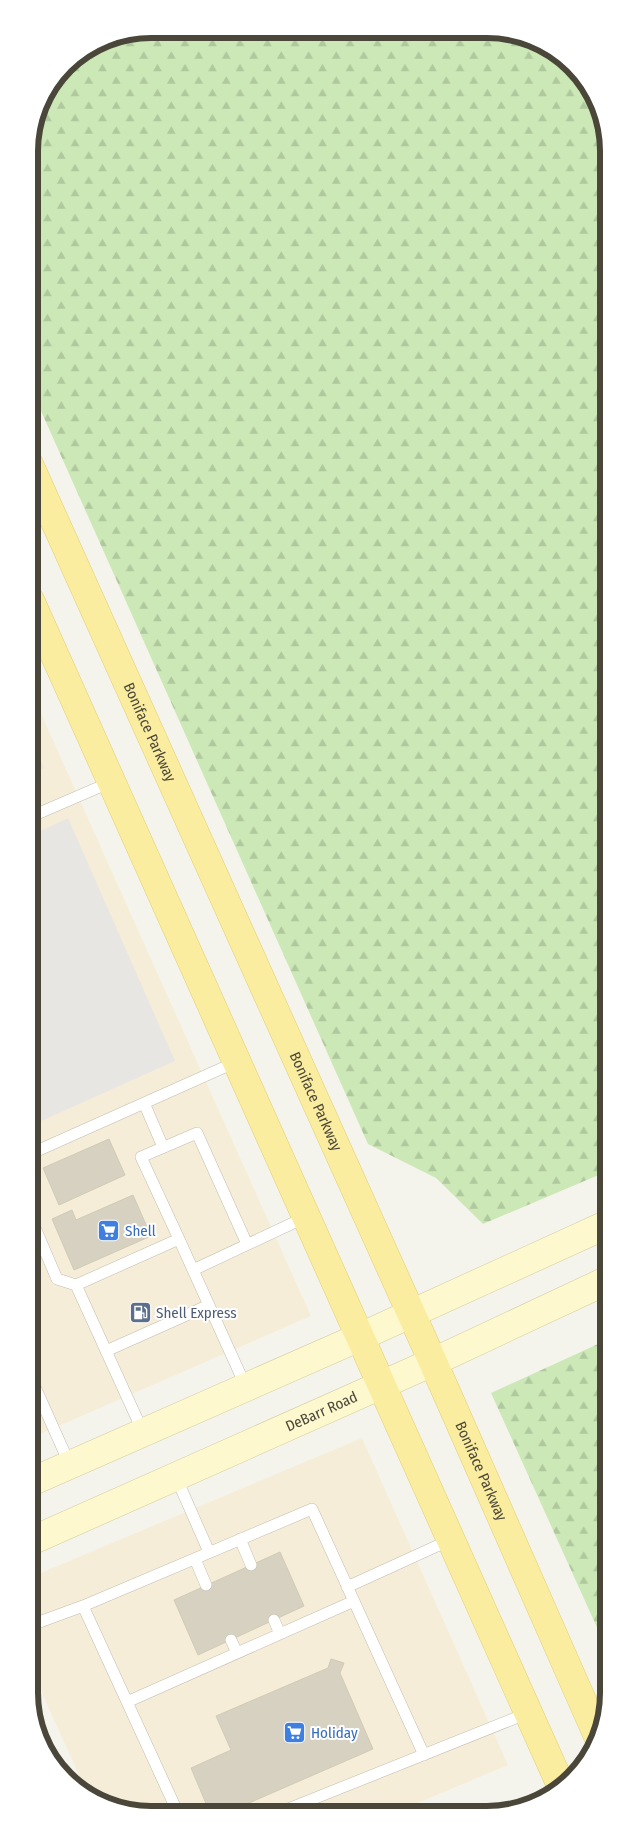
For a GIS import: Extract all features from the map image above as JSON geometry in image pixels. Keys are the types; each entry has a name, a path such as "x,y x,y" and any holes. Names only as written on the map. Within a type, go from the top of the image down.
{"main road":[{"name":"Boniface Parkway","path":"38,482 411,1312 595,1729"},
{"path":"38,618 360,1337 380,1386 559,1781"},
{"path":"38,1479 360,1337 411,1312 600,1228"},
{"name":"DeBarr Road","path":"38,1538 380,1386 600,1284"}],"lane":[{"path":"38,814 111,782"},
{"path":"38,1150 236,1062"},
{"path":"144,1103 163,1147"},
{"path":"246,1386 141,1158 197,1133 247,1244"},
{"path":"193,1270 306,1217"},
{"path":"38,1234 58,1279 76,1285 179,1239"},
{"path":"76,1285 143,1432"},
{"path":"106,1352 209,1305"},
{"path":"38,1394 70,1465"},
{"path":"176,1477 209,1552"},
{"path":"38,1623 83,1606 312,1509 424,1755"},
{"path":"240,1539 251,1565"},
{"path":"347,1587 450,1540"},
{"path":"195,1559 206,1585"},
{"path":"127,1702 354,1601"},
{"path":"83,1606 175,1806"},
{"path":"274,1620 280,1634"},
{"path":"231,1640 237,1653"},
{"path":"296,1806 528,1713"}],"shaded area":[{"path":"38,707 311,1316 38,1435"},
{"path":"38,754 44,768 38,771"},
{"path":"68,818 175,1061 38,1122 38,832"},
{"path":"362,1438 508,1765 411,1806 143,1806 114,1801 83,1783 38,1685 38,1574"}],"green space":[{"path":"135,38 503,38 531,46 568,70 589,100 595,114 600,135 600,1174 483,1224 436,1178 368,1144 38,404 38,143 43,114 56,88 76,65 100,49 114,43"},
{"path":"600,1343 600,1634 491,1393"}],"building":[{"path":"109,1139 125,1175 59,1205 43,1168"},
{"path":"133,1195 151,1236 74,1270 52,1219 72,1210 76,1220"},
{"path":"280,1552 304,1606 198,1655 174,1600"},
{"name":"Holiday","path":"331,1659 344,1663 340,1673 373,1749 242,1806 207,1806 191,1768 231,1750 216,1716 328,1668"}],"place":[{"name":"Shell","path":"109,1231"},
{"name":"Shell Express","path":"140,1313"},
{"name":"Holiday","path":"295,1733"}]}
